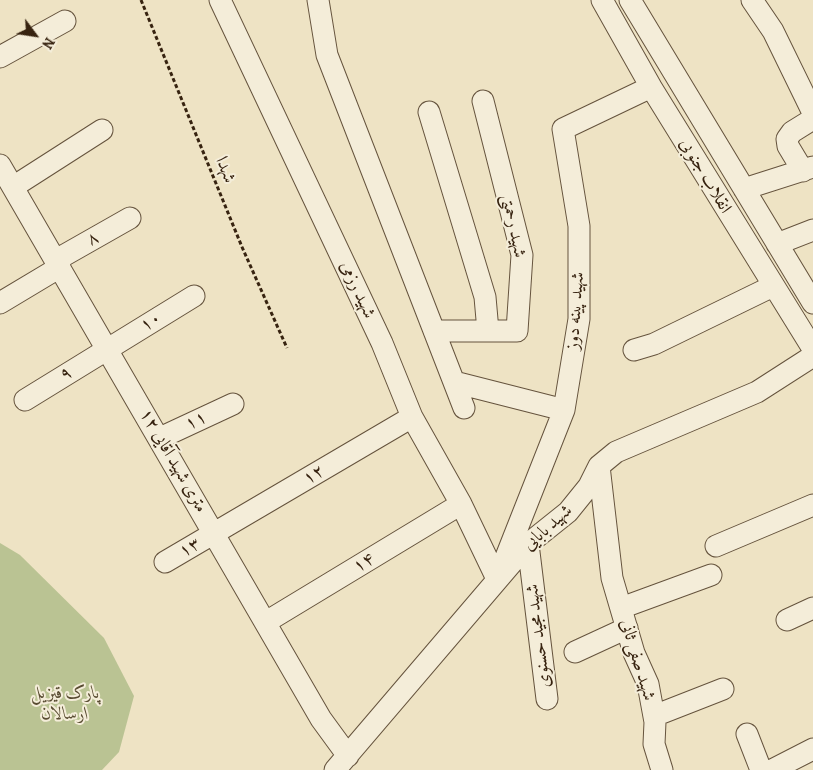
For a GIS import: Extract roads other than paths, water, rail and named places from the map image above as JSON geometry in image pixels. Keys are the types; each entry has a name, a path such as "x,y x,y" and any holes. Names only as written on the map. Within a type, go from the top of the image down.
{"street":[{"name":"شهید رزمی","path":"220,0 382,343 412,417 461,504 497,578"},
{"path":"318,0 327,55 464,408"},
{"name":"انقلاب جنوبی","path":"602,0 651,87 813,349"},
{"name":"انقلاب جنوبی","path":"630,0 813,303"},
{"path":"752,0 773,31 813,113"},
{"path":"0,57 65,21"},
{"path":"623,37 644,24"},
{"name":"شهید پینه دوز","path":"497,578 564,410 579,319 579,226 563,129 651,87"},
{"name":"شهید رحمتی","path":"434,331 517,331 522,255 483,101"},
{"path":"429,112 484,297 488,331"},
{"path":"744,189 808,169 788,146 787,139 792,132 813,119"},
{"path":"5,179 102,130"},
{"name":"۱۲ متری شهید آقایی","path":"5,179 58,264 216,533 321,719 341,763"},
{"name":"۸","path":"0,302 130,218"},
{"path":"777,244 813,230"},
{"path":"634,350 654,344 773,286"},
{"name":"۱۰","path":"108,349 194,296"},
{"name":"۹","path":"25,400 108,349"},
{"name":"شهید بابایی","path":"341,763 497,578 528,544 568,512 589,486 599,466 616,452 757,392 813,356"},
{"path":"454,382 564,410"},
{"name":"۱۱","path":"160,438 233,404"},
{"name":"۱۲","path":"216,533 412,417"},
{"name":"شهید صفی ثانی","path":"599,466 612,578 634,653 648,684 654,716 654,744 662,770"},
{"name":"۱۴","path":"266,622 461,504"},
{"path":"716,546 813,505"},
{"name":"۱۳","path":"165,562 216,533"},
{"name":"شهید مجید حسنوی","path":"528,544 547,699"},
{"name":"شهید صفی ثانی","path":"624,618 711,575"},
{"path":"787,620 813,608"},
{"path":"575,652 624,618"},
{"path":"654,716 723,689"},
{"path":"747,734 761,770"},
{"path":"772,770 813,749"}],"park label":[{"name":"پارک قیزیل ارسالان","path":"65,704"}]}
